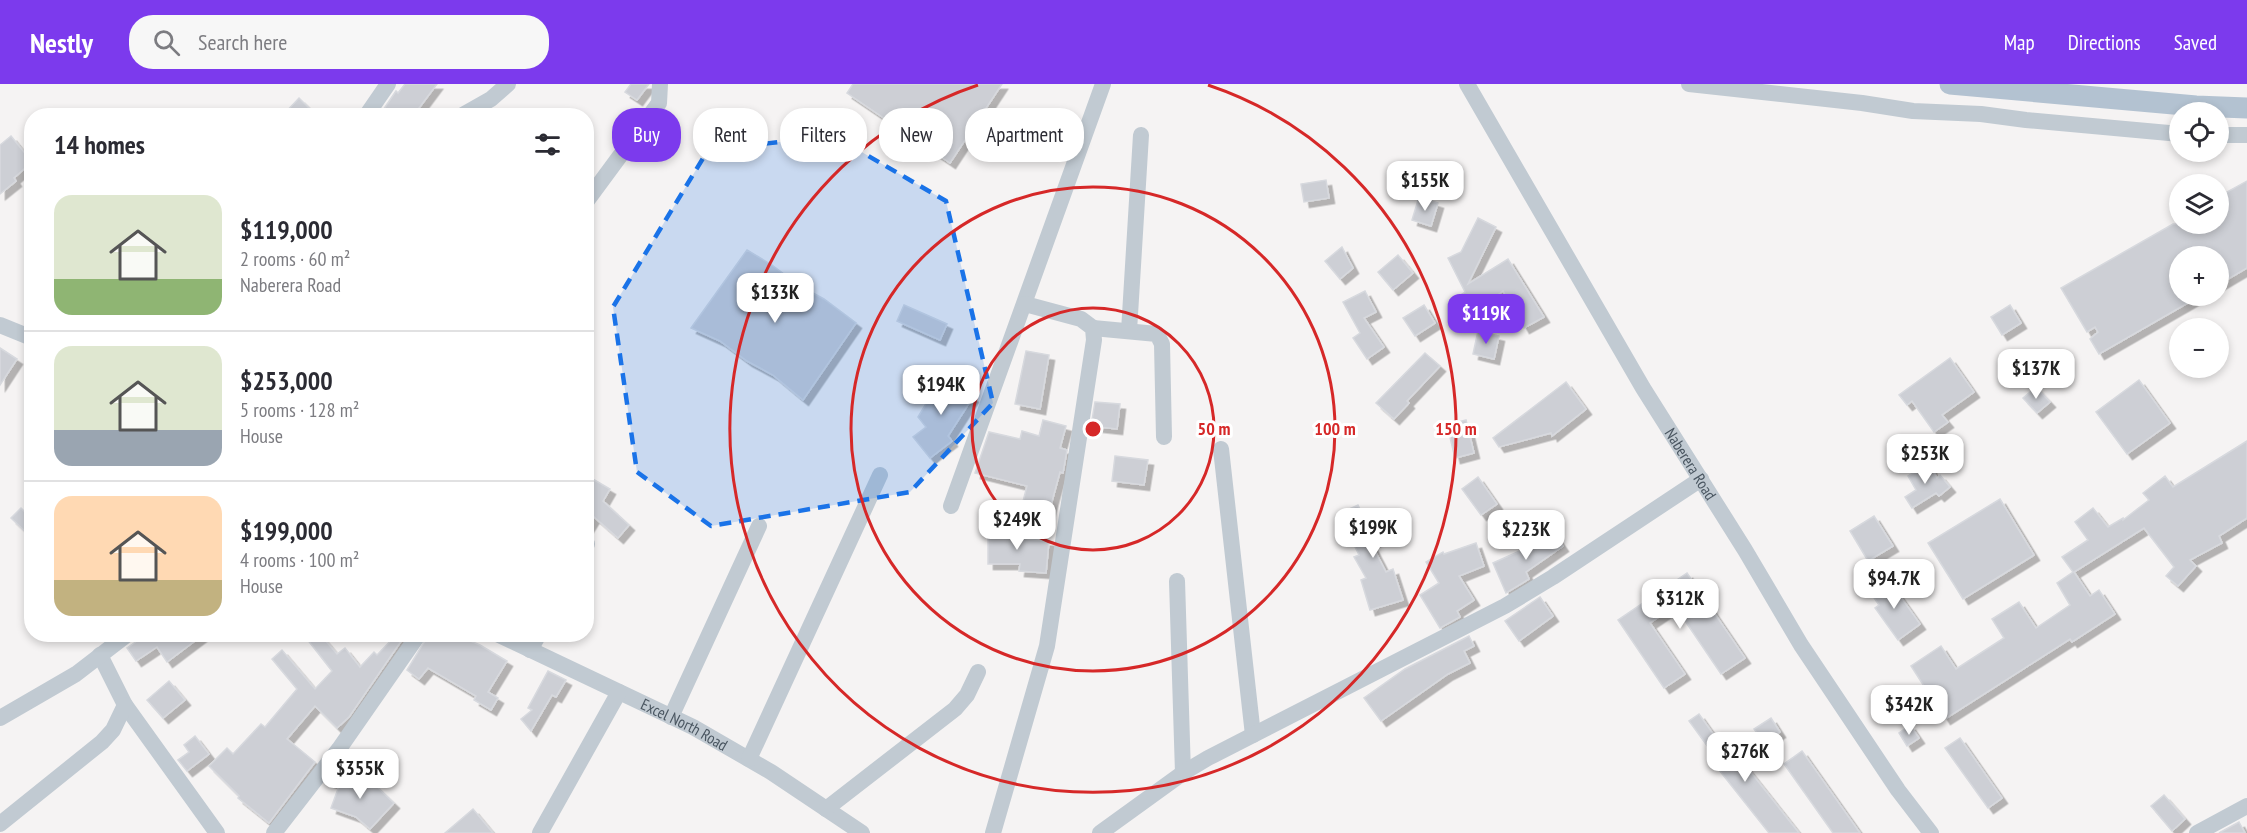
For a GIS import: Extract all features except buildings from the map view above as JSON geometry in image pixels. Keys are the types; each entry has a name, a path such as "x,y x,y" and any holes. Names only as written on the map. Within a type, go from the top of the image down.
{"main road":[{"path":"1950,84 2247,108"}],"street":[{"path":"372,108 388,84"},
{"path":"475,108 508,84"},
{"path":"594,191 659,103 660,84"},
{"path":"951,506 1103,84"},
{"name":"Naberera Road","path":"1467,84 1643,388 1801,645 1898,790 1930,833"},
{"path":"1689,84 1862,103 1913,111 1981,114 2169,133"},
{"path":"1129,331 1141,135"},
{"path":"2229,135 2247,135"},
{"path":"1025,304 1081,319 1092,328 1157,334 1162,344 1164,437"},
{"path":"0,325 24,335"},
{"path":"993,833 1047,646 1094,340 1092,328"},
{"path":"1221,449 1253,735"},
{"path":"749,759 880,476"},
{"path":"1100,833 1183,773 1505,606 1701,479"},
{"path":"671,717 759,526"},
{"path":"1177,581 1183,773"},
{"path":"0,718 76,674 117,642"},
{"path":"274,833 339,749 413,642"},
{"name":"Excel North Road","path":"514,642 671,717 749,759 826,809 852,830"},
{"path":"530,650 534,642"},
{"path":"100,655 125,705 217,833"},
{"path":"826,809 955,709 967,695 978,672"},
{"path":"540,833 619,692"},
{"path":"0,824 102,742 113,730 125,705"},
{"path":"2197,833 2247,806"}],"highlighted area":[{"path":"834,136 946,201 993,403 910,492 711,526 637,472 613,307 708,150"}]}
